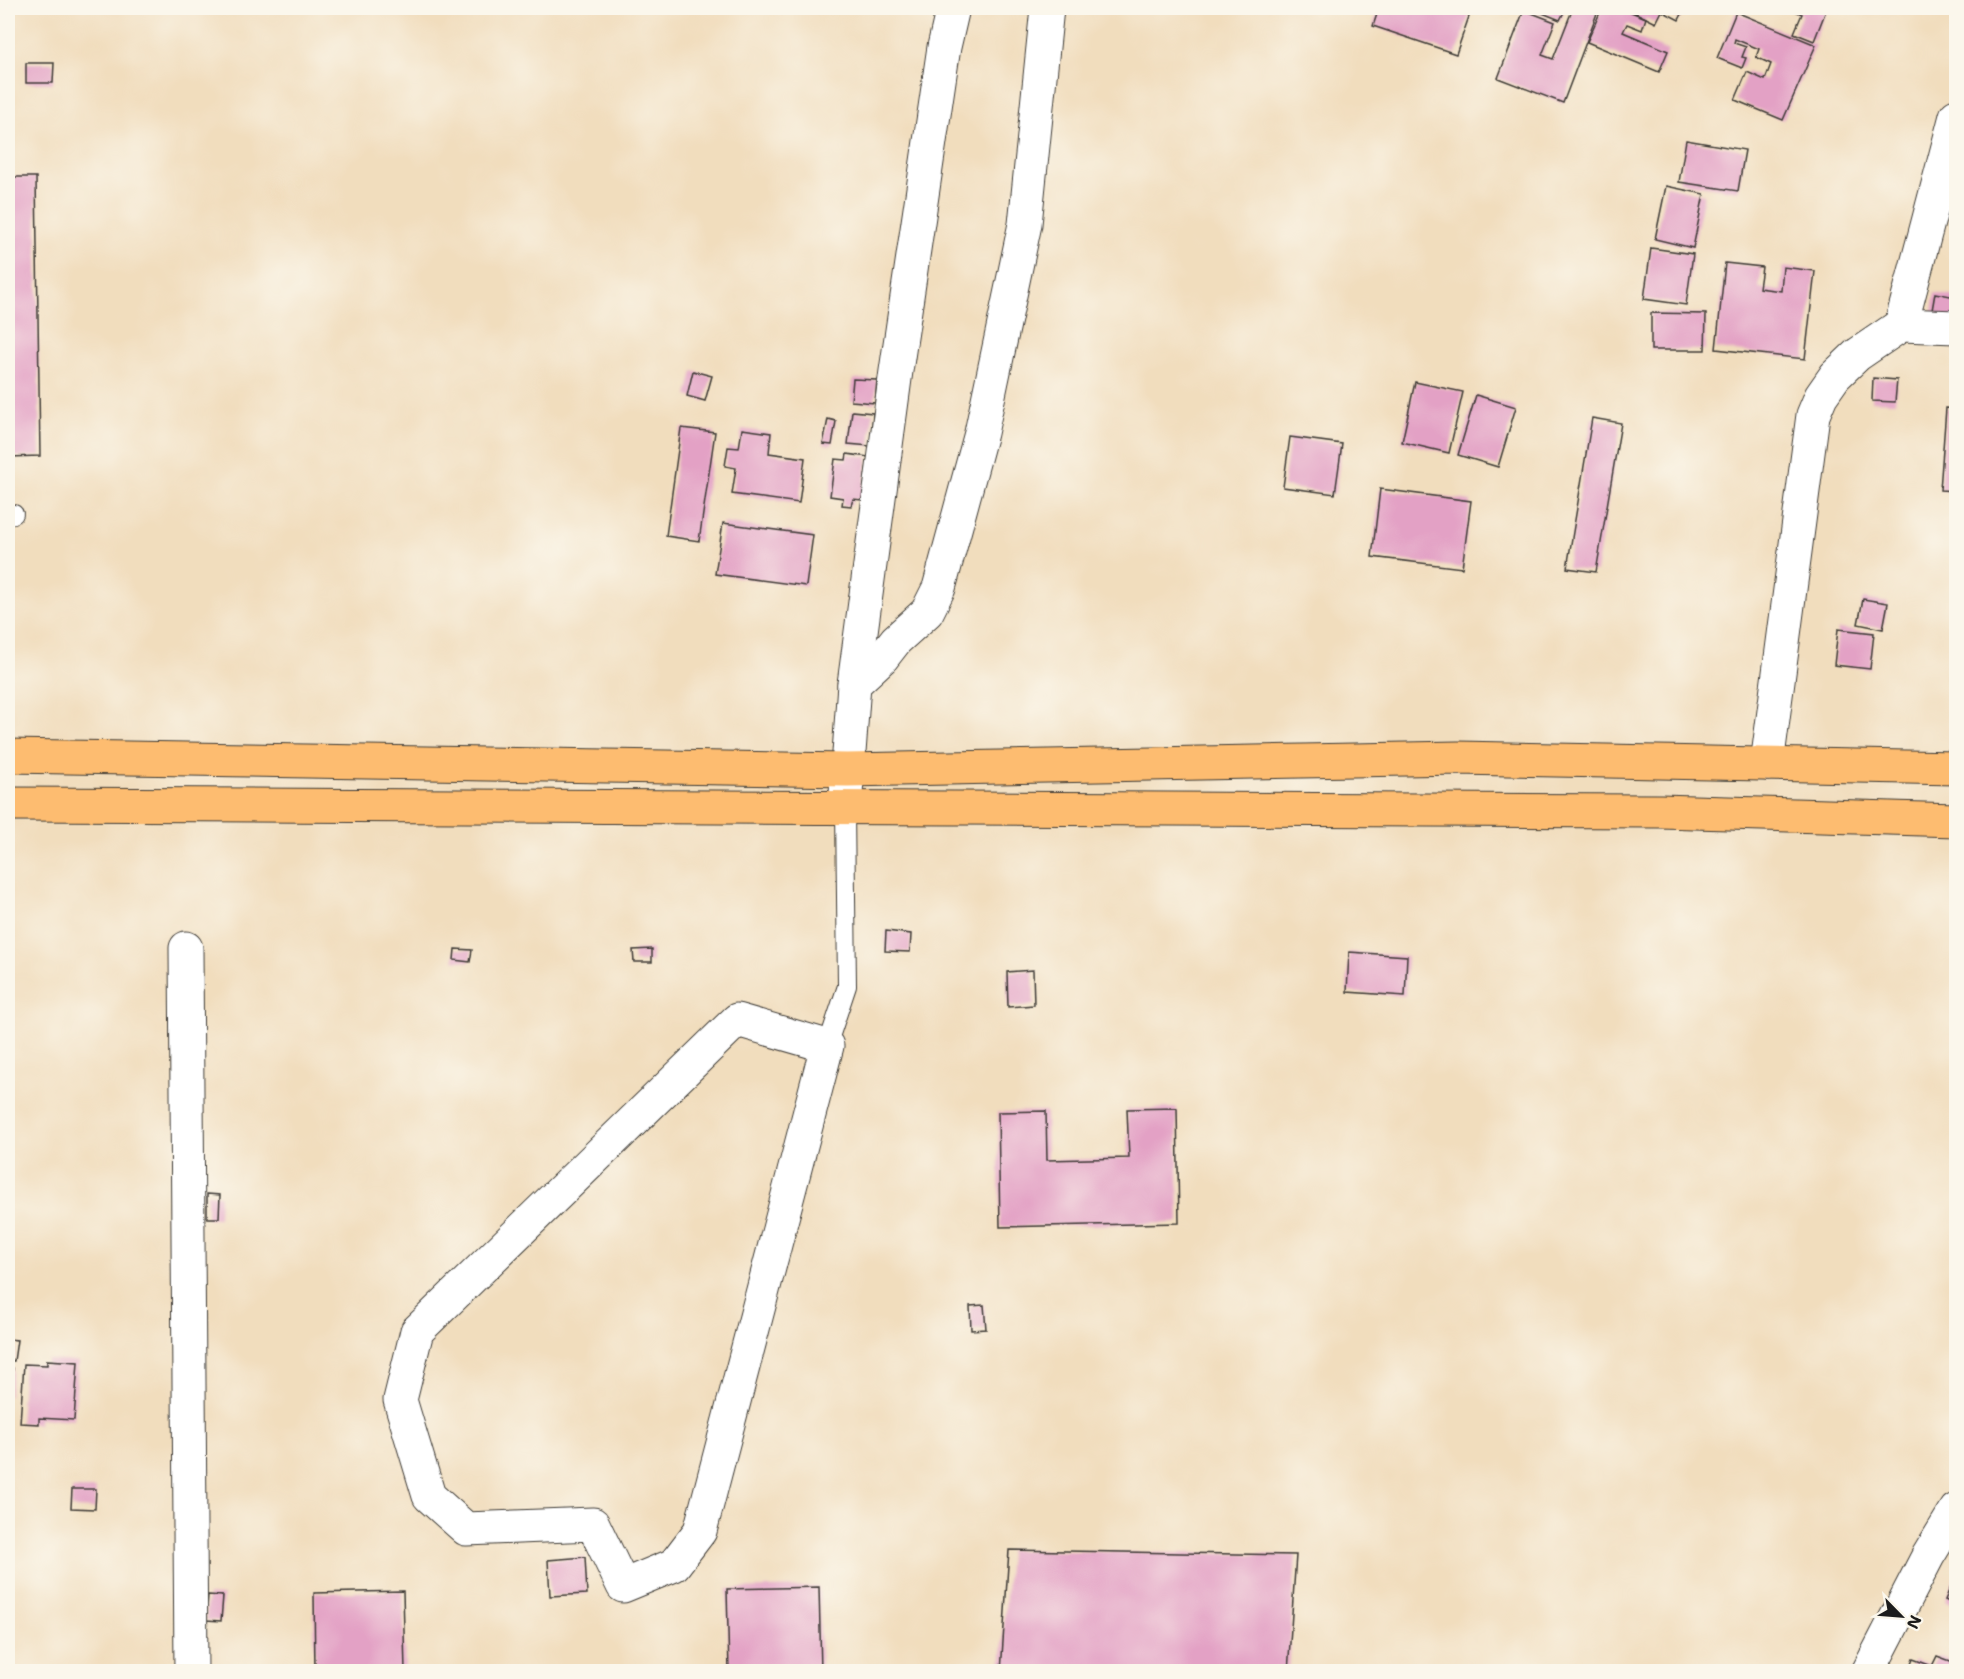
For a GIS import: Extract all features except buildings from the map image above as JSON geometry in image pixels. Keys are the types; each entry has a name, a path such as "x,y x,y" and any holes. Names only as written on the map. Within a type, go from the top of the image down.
{"highway":[{"path":"8,756 847,770 1458,758 1956,768"},
{"path":"8,804 1637,811 1956,820"}],"street":[{"path":"845,808 854,684 896,371 944,47 953,8"},
{"path":"854,684 882,658 896,640 927,612 939,588 981,433 1025,224 1047,8"},
{"path":"1901,325 1956,116"},
{"path":"1767,764 1813,415 1821,396 1835,376 1857,355 1901,325 1956,327"},
{"path":"186,948 190,1671"},
{"path":"737,1020 827,1046 700,1531 674,1564 623,1587 593,1524 466,1529 429,1496 400,1400 417,1331 737,1020"},
{"path":"1868,1671 1928,1556 1956,1510"}],"lane":[{"path":"827,1046 847,986 845,808"}]}
